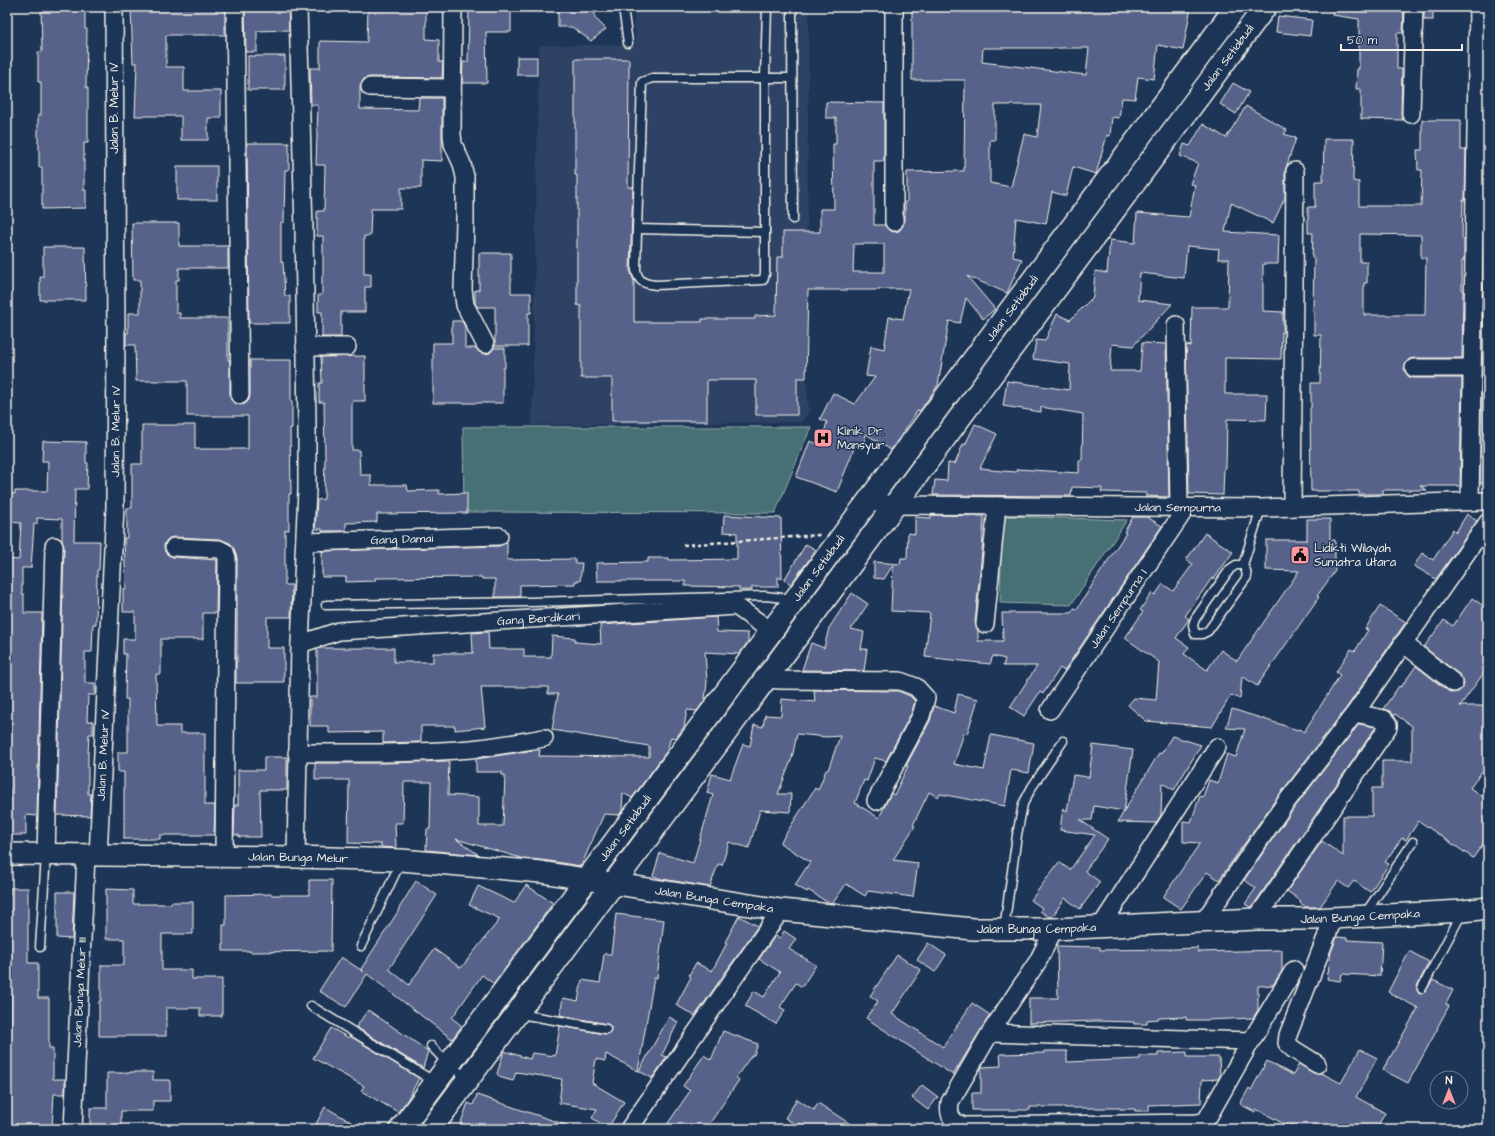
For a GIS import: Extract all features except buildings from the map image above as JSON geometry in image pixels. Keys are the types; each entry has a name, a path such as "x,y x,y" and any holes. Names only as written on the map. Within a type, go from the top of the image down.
{"main road":[{"name":"Jalan Setiabudi","path":"401,1129 1236,7"},
{"name":"Jalan Setiabudi","path":"432,1129 1266,7"}],"street":[{"name":"Jalan B. Melur IV","path":"92,856 115,507 116,322 114,7"},
{"path":"235,7 240,395"},
{"path":"296,857 297,753 305,542 307,423 298,7"},
{"path":"452,7 452,134 453,144 462,164 465,177 463,290 465,305 485,344"},
{"path":"894,7 894,222"},
{"path":"1411,114 1414,7"},
{"path":"1470,501 1478,7"},
{"path":"370,87 451,88"},
{"path":"1292,507 1295,171"},
{"path":"1176,325 1182,508"},
{"path":"305,347 347,347"},
{"path":"1414,368 1472,368"},
{"name":"Jalan Sempurna","path":"868,502 895,505 1261,508 1488,501"},
{"path":"985,624 997,506"},
{"name":"Jalan Sempurna I","path":"1050,710 1182,508"},
{"path":"1203,922 1284,805 1355,713 1488,522"},
{"name":"Gang Damai","path":"305,542 499,536"},
{"path":"46,855 54,546"},
{"path":"174,547 219,549 225,552 227,558 224,856"},
{"name":"Gang Berdikari","path":"300,644 339,632 736,606 771,632"},
{"path":"1403,644 1454,683"},
{"path":"766,679 900,681 916,687 926,698 922,716 876,801"},
{"path":"1256,919 1388,727 1388,724 1384,720 1355,713"},
{"path":"297,753 434,751 473,748 544,738"},
{"path":"1101,926 1218,747"},
{"name":"Jalan Bunga Melur","path":"7,854 296,857 401,860 541,872 587,879"},
{"name":"Jalan Bunga Melur III","path":"73,1129 92,856"},
{"name":"Jalan Bunga Cempaka","path":"587,879 781,910 974,929 1054,929 1256,919 1364,916 1463,911 1488,908"},
{"path":"629,1129 781,910"},
{"path":"1317,1064 1293,1050 1287,1043 1288,1035 1334,917"},
{"path":"1054,929 1038,961 990,1034 950,1102 949,1110 952,1119 957,1124 964,1126 1204,1122 1294,970"},
{"path":"990,1034 1251,1041"}],"lane":[{"path":"623,7 628,43"},
{"path":"766,7 764,78 765,274 763,280 656,285 643,283 637,276 637,229 642,82 652,78 764,78 792,78"},
{"path":"792,12 793,219"},
{"path":"637,229 765,232"},
{"path":"1243,565 1236,565 1230,569 1195,619 1193,625 1195,634 1202,634 1208,631 1247,577 1243,565 1261,508"},
{"path":"326,605 765,596 795,600"},
{"path":"1004,929 1017,835 1023,804 1032,787 1063,741"},
{"path":"1364,916 1413,842"},
{"path":"40,947 46,855"},
{"path":"361,946 401,860"},
{"path":"1422,988 1463,911"},
{"path":"311,1006 435,1083"},
{"path":"517,1014 606,1030"},
{"path":"431,1046 449,1065 469,1079"}],"path":[{"path":"683,545 844,534"}],"shaded area":[{"path":"634,7 809,7 806,378 809,412 801,422 532,425 539,45 635,45"}],"green space":[{"path":"463,427 811,427 775,513 464,512"},
{"path":"1002,516 1127,520 1071,605 1000,603"}],"place":[{"name":"Klinik Dr. Mansyur","path":"823,438"},
{"name":"Lidikti Wilayah Sumatra Utara","path":"1300,555"}]}
